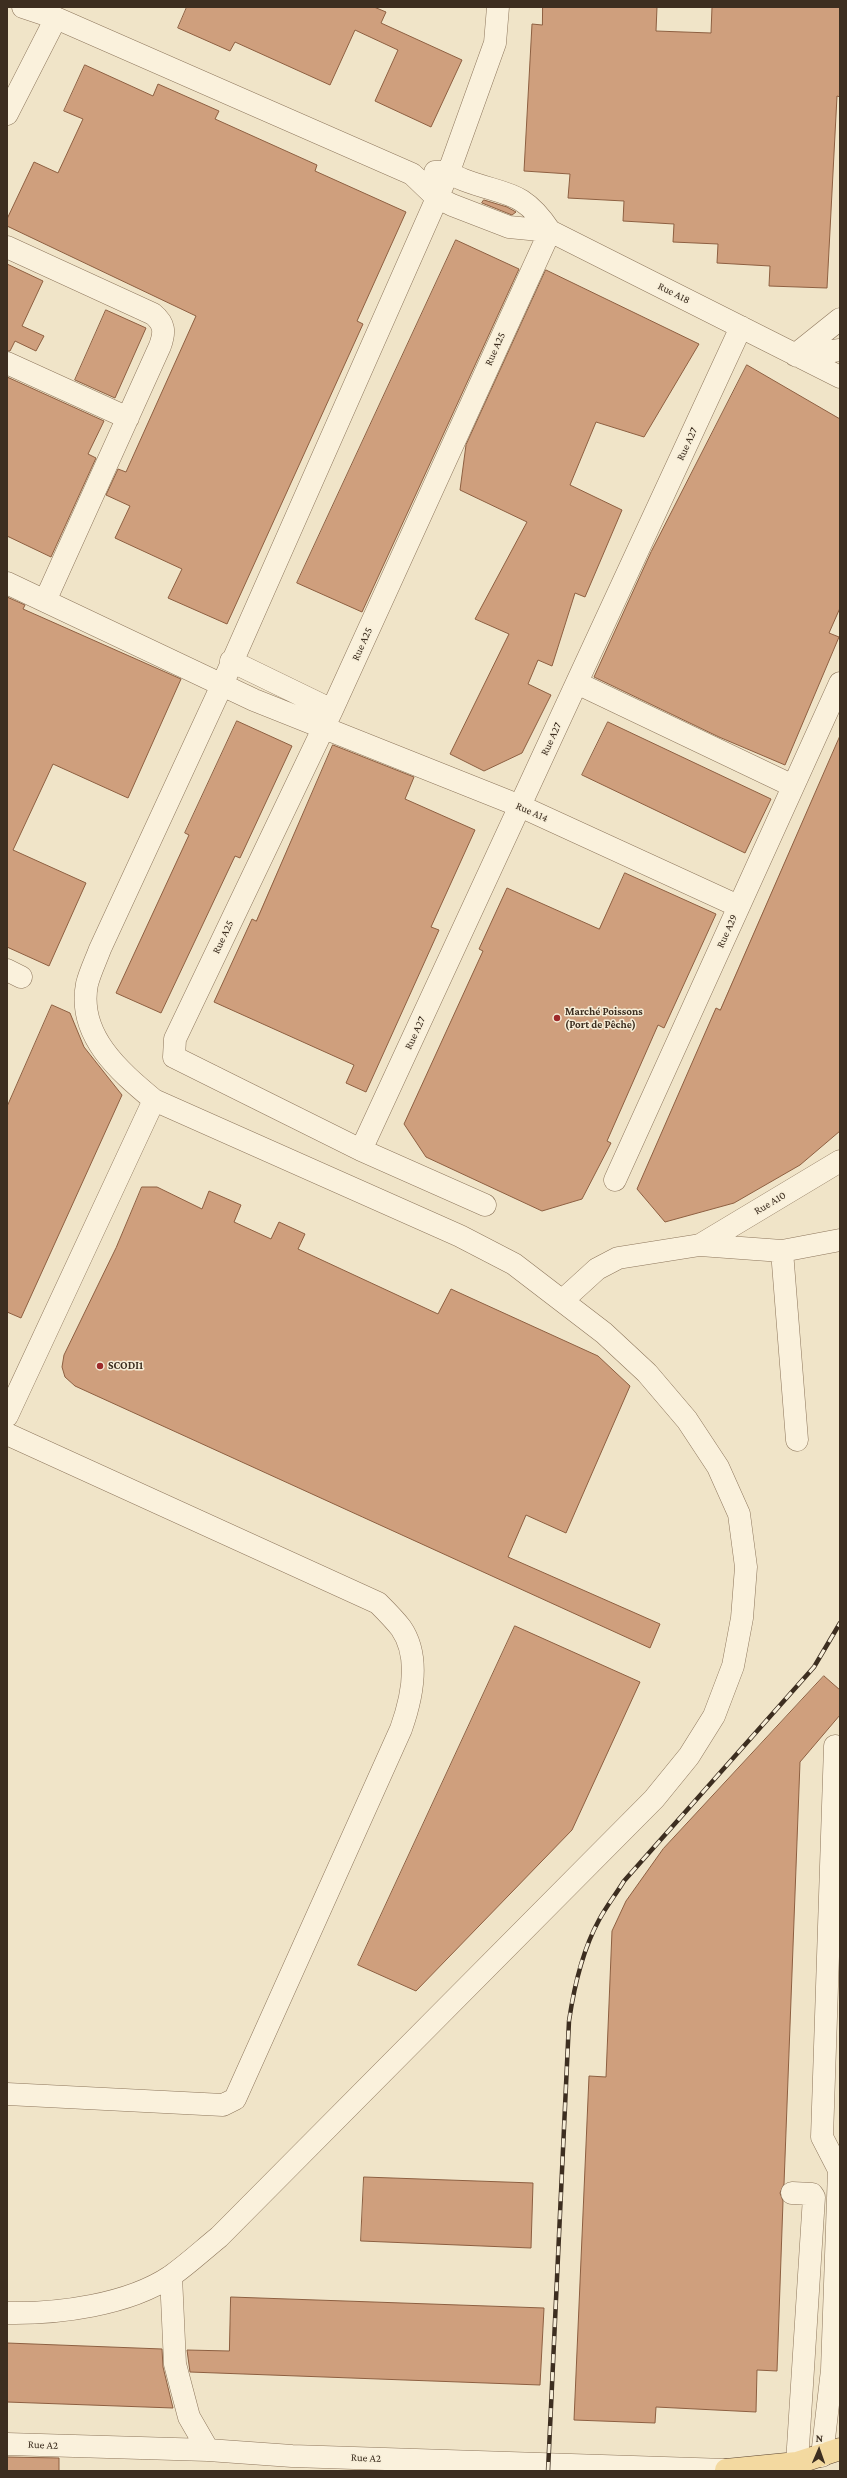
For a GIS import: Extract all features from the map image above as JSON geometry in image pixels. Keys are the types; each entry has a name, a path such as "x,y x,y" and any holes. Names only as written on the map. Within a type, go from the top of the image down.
{"main road":[{"path":"728,2470 797,2463 831,2453"}],"street":[{"path":"23,7 56,18 412,174 436,197 510,227 550,231"},
{"path":"7,2313 37,2314 88,2306 136,2294 171,2276 219,2237 654,1799 689,1756 714,1716 733,1666 742,1618 746,1567 739,1514 718,1467 687,1420 647,1374 604,1333 563,1300 514,1264 460,1236 154,1100 123,1075 99,1046 88,1016 87,983 104,942 222,685 231,661 339,422 436,197 449,171 495,43 498,7"},
{"path":"7,114 56,18"},
{"path":"412,174 449,171 463,180 511,194 522,199 539,214 550,231"},
{"name":"Rue A18","path":"550,231 840,377"},
{"name":"Rue A25","path":"361,1150 174,1057 175,1039 332,710 550,231"},
{"path":"7,247 153,314 161,321 164,330 162,342 45,601"},
{"path":"796,355 840,319"},
{"name":"Rue A27","path":"361,1150 741,327"},
{"path":"796,355 840,350"},
{"path":"7,363 128,418"},
{"name":"Rue A14","path":"7,583 222,685 322,729 520,806 738,906"},
{"path":"231,661 332,710"},
{"path":"576,683 793,786"},
{"name":"Rue A29","path":"615,1180 840,683"},
{"path":"7,1416 154,1100"},
{"path":"361,1150 485,1205"},
{"name":"Rue A10","path":"700,1245 840,1161"},
{"name":"Rue A10","path":"563,1300 597,1269 618,1258 700,1245 782,1251 840,1240"},
{"path":"782,1251 797,1440"},
{"path":"7,1434 378,1603 402,1629 413,1656 411,1696 401,1729 235,2099 223,2105 7,2094"},
{"path":"831,2453 832,2370 839,2170 822,2137 835,1746"},
{"path":"792,2193 812,2194 814,2197 797,2463"},
{"path":"171,2276 174,2364 189,2417 208,2450"},
{"name":"Rue A2","path":"7,2444 208,2450 292,2464 728,2470"}],"building":[{"path":"187,7 374,7 386,12 381,23 462,60 431,127 375,101 398,50 355,30 330,85 235,42 230,51 178,28"},
{"path":"543,7 657,7 656,31 711,33 712,7 840,7 840,97 837,96 827,288 769,286 770,266 717,263 718,244 673,242 674,224 623,221 624,201 568,198 570,174 524,171 532,24 542,25"},
{"path":"85,65 153,96 158,84 219,111 215,119 317,165 315,171 406,212 357,321 363,324 227,624 168,598 182,569 115,538 130,506 106,495 118,469 126,472 196,316 7,226 7,219 34,162 58,173 83,119 64,111"},
{"path":"484,200 507,207 516,212 512,215 482,203"},
{"path":"456,240 519,269 362,612 297,583"},
{"path":"7,264 43,281 22,326 44,336 36,351 15,341 10,351 7,351"},
{"path":"546,270 699,344 644,437 596,422 570,485 622,510 585,597 575,593 552,666 538,660 528,684 551,695 522,753 484,771 450,754 509,634 475,619 527,522 460,490 466,445"},
{"path":"106,310 146,328 115,398 75,380"},
{"path":"747,365 840,419 840,608 829,633 839,637 785,765 719,737 594,677 651,552"},
{"path":"7,377 104,421 88,454 96,458 51,557 7,536"},
{"path":"7,597 25,605 23,609 181,679 128,798 53,764 13,850 86,883 49,966 7,947"},
{"path":"237,721 292,746 240,858 235,856 161,1013 116,993 189,835 185,833"},
{"path":"608,722 771,799 745,853 582,775"},
{"path":"840,736 840,1131 800,1165 734,1203 665,1222 637,1189 716,1008 720,1010"},
{"path":"333,745 414,777 405,799 475,830 431,927 439,930 366,1092 346,1083 354,1065 214,1002 252,919 256,921"},
{"path":"625,873 716,914 664,1028 658,1025 607,1141 611,1143 582,1199 542,1211 426,1157 404,1124 483,951 479,949 507,888 599,929"},
{"path":"52,1005 70,1013 84,1047 122,1095 21,1318 7,1312 7,1107"},
{"path":"142,1187 157,1187 202,1209 209,1191 241,1205 234,1222 271,1239 279,1222 305,1234 298,1249 438,1314 451,1289 598,1356 630,1386 566,1533 526,1515 508,1557 660,1624 650,1648 75,1386 65,1377 62,1367 64,1355 116,1248"},
{"path":"515,1626 640,1682 572,1830 416,1991 358,1965"},
{"path":"824,1676 840,1690 840,1715 800,1762 784,2184 780,2193 783,2201 777,2371 757,2370 756,2412 656,2407 655,2423 574,2420 589,2076 606,2077 612,1931 626,1901 663,1849"},
{"path":"364,2177 533,2183 531,2248 361,2241"},
{"path":"231,2297 544,2308 540,2385 190,2372 187,2350 229,2351"},
{"path":"7,2343 162,2349 163,2367 173,2408 7,2402"},
{"path":"7,2457 59,2458 59,2471 7,2471"}],"railway":[{"path":"548,2471 569,2021 573,1995 583,1957 599,1920 624,1881 814,1667 840,1623"}],"place":[{"name":"Marché Poissons (Port de Pêche)","path":"557,1018"},
{"name":"SCODI1","path":"100,1366"}]}
